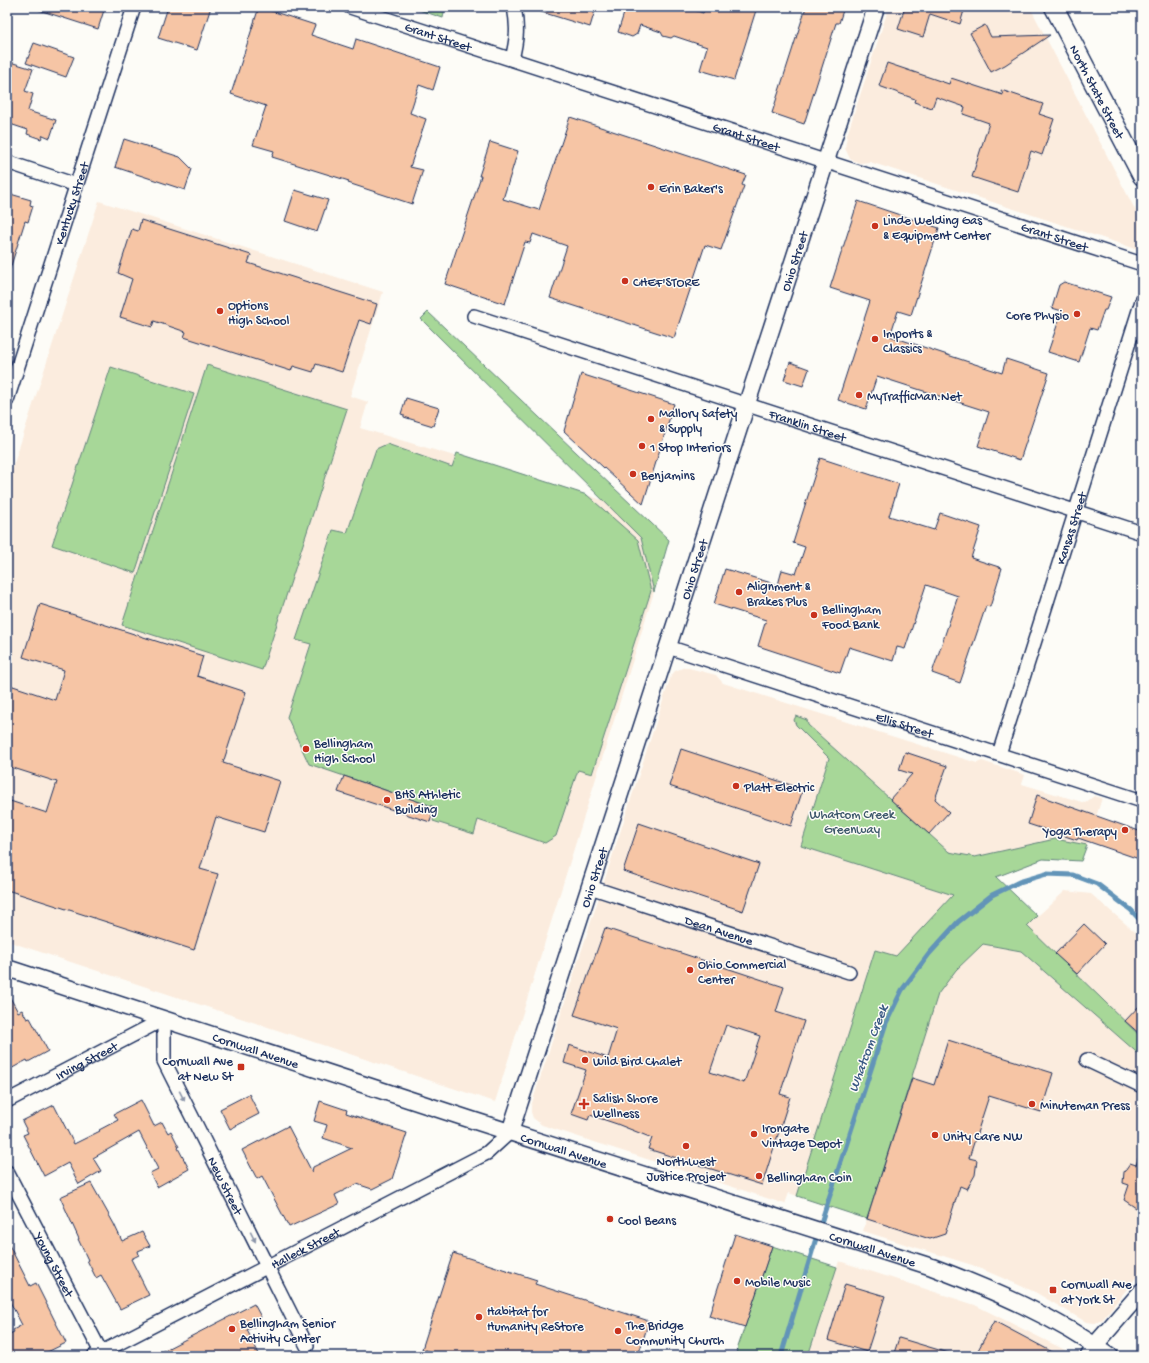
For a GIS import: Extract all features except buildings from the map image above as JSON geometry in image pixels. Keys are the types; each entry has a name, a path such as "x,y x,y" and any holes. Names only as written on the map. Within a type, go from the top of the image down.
{"main road":[{"name":"North State Street","path":"1054,7 1142,176"}],"street":[{"name":"Kentucky Street","path":"7,400 134,7"},
{"name":"Grant Street","path":"350,7 1142,264"},
{"path":"512,60 516,40 516,20 514,7"},
{"name":"Ohio Street","path":"510,1132 876,7"},
{"path":"7,162 76,185"},
{"name":"Kansas Street","path":"999,754 1142,301"},
{"name":"Franklin Street","path":"474,316 1142,533"},
{"name":"Ellis Street","path":"668,647 1142,801"},
{"name":"Dean Avenue","path":"590,887 849,972"},
{"name":"Cornwall Avenue","path":"7,968 510,1132 932,1267 965,1279 1031,1309 1091,1351 1110,1356"},
{"name":"Irving Street","path":"7,1102 164,1020"},
{"name":"New Street","path":"164,1020 164,1061 307,1346"},
{"path":"1087,1060 1142,1086"},
{"name":"Halleck Street","path":"99,1355 487,1152 510,1132"},
{"name":"Young Street","path":"7,1172 99,1355"},
{"path":"1091,1351 1142,1291"}],"shaded area":[{"path":"889,7 1030,7 1142,223 1142,245 1137,248 1133,248 870,162 860,163 850,159 845,148 847,135"},
{"name":"Bellingham High School","path":"99,201 383,292 350,396 368,402 360,428 603,500 641,538 654,592 495,1102 7,941 7,485"},
{"path":"685,667 716,675 723,683 977,763 982,761 1025,775 1022,784 1085,803 1094,796 1102,798 1087,845 1055,839 975,857 949,852 808,725 807,722 796,725 829,758 801,846 953,895 896,957 875,950 797,1196 789,1193 785,1204 542,1125 533,1118 531,1112 531,1106 671,676 675,671"},
{"path":"1065,891 1091,894 1142,938 1142,1038 1027,926"},
{"path":"983,944 1021,951 1142,1057 1142,1270 1102,1320 1095,1323 1086,1322 1035,1292 972,1265 863,1231 938,994 956,970"},
{"path":"839,1261 975,1305 1065,1350 1068,1356 808,1356"}],"green space":[{"path":"410,7 445,7 443,18"},
{"path":"428,312 669,540 654,592 641,538 421,319"},
{"path":"207,365 347,409 262,670 122,625"},
{"path":"111,367 194,394 135,573 52,545"},
{"path":"387,444 452,467 457,453 587,495 638,540 651,591 592,774 578,770 556,836 545,843 478,820 474,834 433,821 437,808 309,764 287,717 311,644 296,640 333,530 347,533 376,449"},
{"name":"Whatcom Creek Greenway","path":"796,716 807,720 808,725 949,852 975,857 1055,839 1087,845 1081,861 1043,859 996,877 1037,916 1027,926 1142,1038 1142,1057 1021,951 983,944 956,970 938,994 867,1219 797,1196 875,950 896,956 953,895 801,846 829,758 796,725 794,720"},
{"path":"772,1246 837,1267 808,1356 735,1356"}],"waterway":[{"name":"Whatcom Creek","path":"781,1356 817,1235 886,1023 902,990 929,954 958,922 992,895 1019,882 1046,874 1073,875 1097,884 1131,910 1142,922"}],"place":[{"name":"Erin Baker's","path":"651,187"},
{"name":"Linde Welding Gas & Equipment Center","path":"875,226"},
{"name":"CHEF'STORE","path":"625,281"},
{"name":"Options High School","path":"220,311"},
{"name":"Core Physio","path":"1077,314"},
{"name":"Imports & Classics","path":"875,339"},
{"name":"MyTrafficMan.Net","path":"859,395"},
{"name":"Mallory Safety & Supply","path":"651,419"},
{"name":"1 Stop Interiors","path":"642,446"},
{"name":"Benjamins","path":"633,474"},
{"name":"Alignment & Brakes Plus","path":"739,592"},
{"name":"Bellingham Food Bank","path":"814,615"},
{"name":"Bellingham High School","path":"306,749"},
{"name":"Platt Electric","path":"736,786"},
{"name":"BHS Athletic Building","path":"387,800"},
{"name":"Yoga Therapy","path":"1125,830"},
{"name":"Ohio Commercial Center","path":"690,970"},
{"name":"Wild Bird Chalet","path":"585,1060"},
{"name":"Cornwall Ave at New St","path":"241,1067"},
{"name":"Salish Shore Wellness","path":"584,1104"},
{"name":"Minuteman Press","path":"1032,1104"},
{"name":"Irongate Vintage Depot","path":"754,1134"},
{"name":"Unity Care NW","path":"935,1135"},
{"name":"Northwest Justice Project","path":"686,1146"},
{"name":"Bellingham Coin","path":"759,1176"},
{"name":"Cool Beans","path":"610,1219"},
{"name":"Mobile Music","path":"737,1281"},
{"name":"Cornwall Ave at York St","path":"1053,1290"},
{"name":"Habitat for Humanity ReStore","path":"479,1317"},
{"name":"Bellingham Senior Activity Center","path":"232,1329"},
{"name":"The Bridge Community Church","path":"618,1331"}]}
